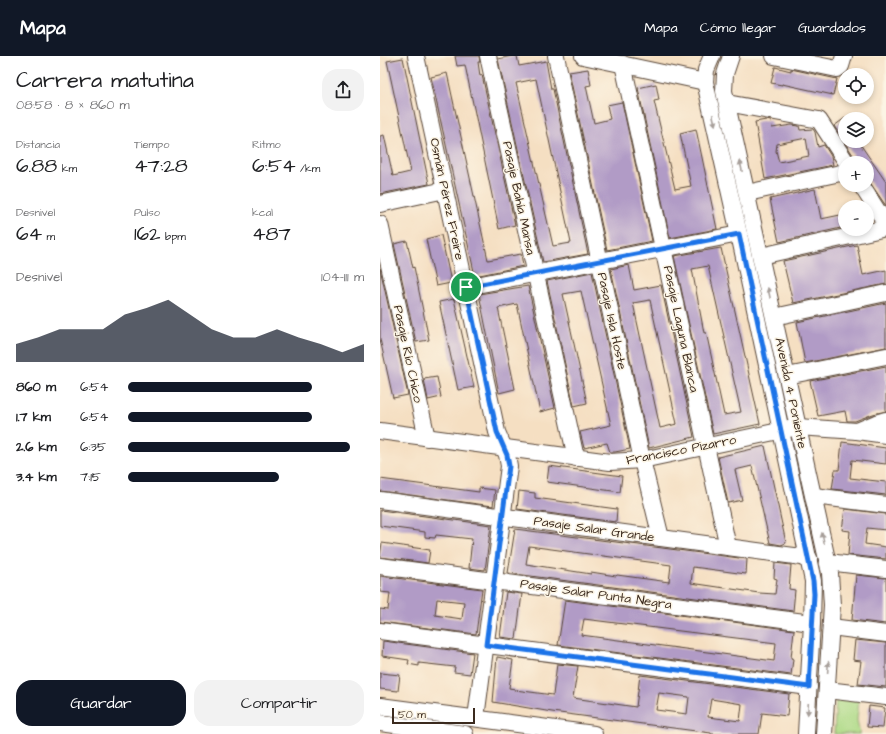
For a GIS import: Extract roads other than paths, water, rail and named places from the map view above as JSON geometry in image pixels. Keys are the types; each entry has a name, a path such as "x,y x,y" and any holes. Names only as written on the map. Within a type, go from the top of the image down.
{"street":[{"name":"Osmán Pérez Freire","path":"416,56 497,432 509,462 495,581 476,718"},
{"name":"Pasaje Bahía Mansa","path":"488,56 576,458"},
{"name":"Pasaje Isla Hoste","path":"556,56 642,460 661,538"},
{"path":"583,56 705,82"},
{"name":"Avenida 4 Poniente","path":"712,56 706,70 705,82 813,581 806,734"},
{"name":"Avenida 4 Poniente","path":"731,56 724,78 724,91 828,562 832,595 824,734"},
{"path":"774,56 838,68 841,66 844,56"},
{"name":"Pasaje Laguna Blanca","path":"623,64 728,547"},
{"path":"727,103 819,120 842,156"},
{"path":"747,193 838,174"},
{"path":"380,204 445,190"},
{"path":"865,192 886,224"},
{"name":"Pasaje Río Chico","path":"380,224 427,438"},
{"path":"761,256 886,228"},
{"path":"466,287 739,234"},
{"path":"774,316 886,293"},
{"path":"787,376 886,356"},
{"path":"857,431 886,420"},
{"name":"Francisco Pizarro","path":"380,431 610,462 642,460 798,427 857,431 886,435"},
{"path":"814,496 886,505"},
{"name":"Pasaje Salar Grande","path":"380,500 808,558"},
{"path":"828,562 886,569"},
{"name":"Pasaje Salar Punta Negra","path":"380,566 812,623"},
{"path":"831,627 886,634"},
{"path":"380,631 809,687"},
{"path":"827,690 886,697"},
{"path":"380,706 594,734"},
{"path":"380,723 400,730 465,734"}]}
